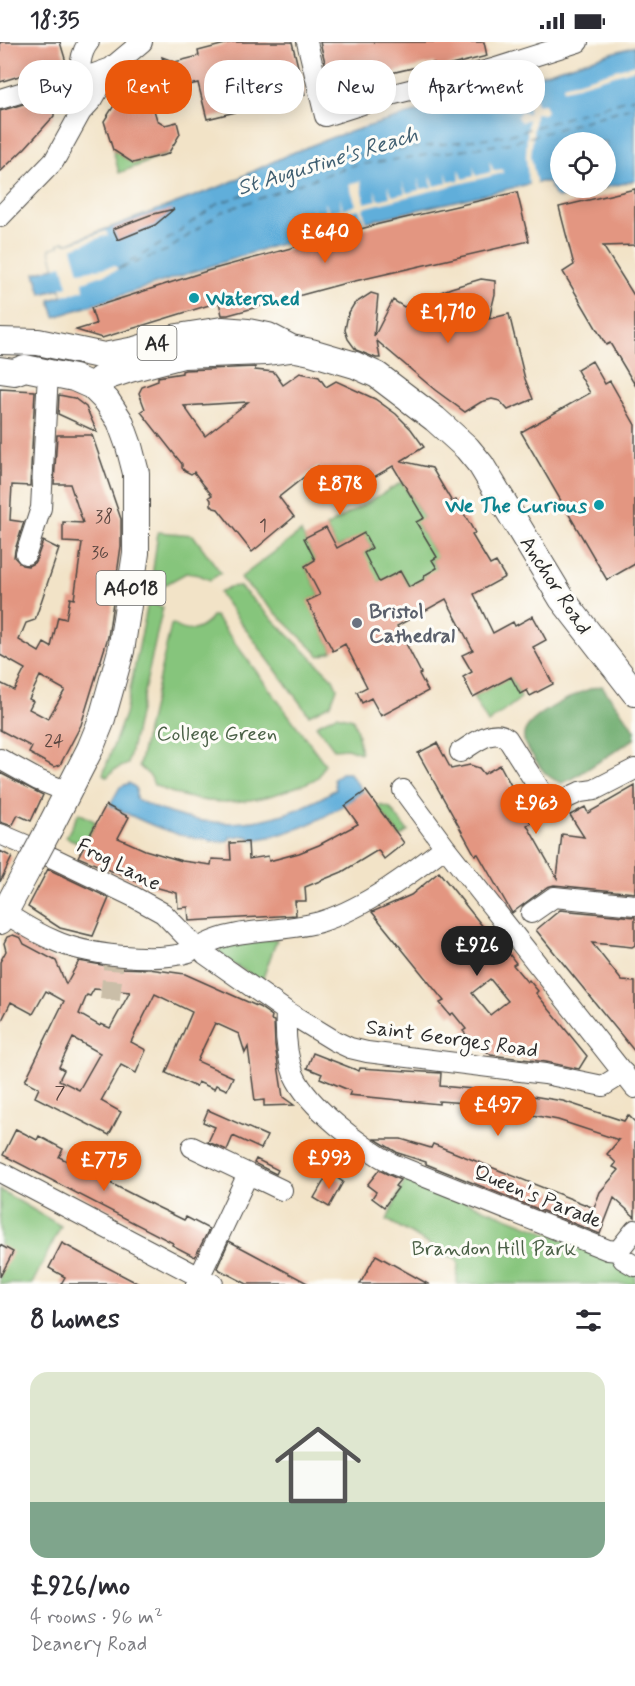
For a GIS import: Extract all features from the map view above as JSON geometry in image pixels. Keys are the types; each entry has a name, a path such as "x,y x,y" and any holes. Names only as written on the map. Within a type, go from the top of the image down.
{"main road":[{"name":"A4","path":"0,341 38,342 104,356 178,337 222,330 268,336 301,350"},
{"name":"A4","path":"92,386 100,379 183,354 301,350"},
{"name":"Anchor Road","path":"301,350 355,365 377,375 395,386 467,448 481,465 562,599 635,693"},
{"name":"A4018","path":"0,356 17,359 37,370 74,378 92,386 107,401 120,421 136,473 136,553 121,651 110,696 90,749 2,917"},
{"name":"A4018","path":"0,370 14,372 37,370"}],"street":[{"path":"81,60 89,42"},
{"path":"93,70 142,42"},
{"path":"307,42 325,116 523,50 578,42"},
{"path":"93,99 115,56"},
{"path":"0,99 18,94"},
{"path":"0,217 54,161 80,114"},
{"path":"26,554 41,508 37,370"},
{"path":"460,752 495,733 502,734 507,738 544,796 554,804 580,792 594,790 635,769"},
{"path":"0,759 38,780 68,792"},
{"path":"403,790 629,1081"},
{"name":"Frog Lane","path":"8,837 163,913 198,948"},
{"path":"2,917 77,949 143,958 177,956 217,938 290,928 345,912 405,877 445,847"},
{"path":"531,914 555,897 635,904"},
{"name":"Saint Georges Road","path":"198,948 286,1011 350,1048 545,1074 603,1086 629,1081"},
{"name":"Queen's Parade","path":"286,1011 285,1026 290,1063 295,1078 314,1103 352,1138 379,1157 419,1174 608,1250 618,1251 623,1259 635,1266"},
{"path":"192,1147 282,1190"},
{"path":"0,1172 203,1282 248,1174"},
{"path":"618,1251 635,1230"}],"green space":[{"path":"113,150 133,163 168,154 119,173"},
{"path":"402,482 424,518 417,523 434,552 441,555 432,560 438,571 425,575 424,579 409,587 400,571 371,586 364,553 372,548 364,534 337,548 326,527"},
{"path":"158,532 193,535 221,573 210,580 186,573 161,587 151,585"},
{"path":"301,532 315,560 305,566 320,595 308,601 333,651 320,656 240,578"},
{"path":"239,586 333,679 337,688 331,704 309,715 219,593 229,587"},
{"path":"148,603 163,607 128,764 114,770 107,777 103,774 125,714"},
{"name":"College Green","path":"212,616 215,616 325,764 319,776 314,780 258,799 206,801 154,785 151,777 139,766 171,625 184,630 194,630 204,625"},
{"path":"511,677 521,698 488,723 473,697"},
{"path":"602,686 635,730 634,739 572,779 562,783 549,777 524,741 524,734 528,727 535,719 558,704 583,691"},
{"path":"336,715 353,719 361,753 347,748 334,749 316,725"},
{"path":"380,805 390,808 408,831 400,837 378,807"},
{"path":"79,813 96,822 84,846 66,837"},
{"path":"277,939 262,981 224,959 219,953 221,946 229,943"},
{"name":"Brandon Hill Park","path":"406,1178 604,1255 635,1273 635,1284 457,1284 458,1261 387,1220"},
{"path":"0,1190 61,1226 32,1284 0,1284"}],"water":[{"name":"St Augustine's Reach","path":"635,46 635,181 616,185 616,132 550,132 550,186 548,182 538,182 369,221 266,248 55,317 50,300 63,296 61,289 41,294 35,273 55,267 50,249 227,184 287,155 333,137 409,114 545,114 545,73"},
{"path":"341,773 349,773 363,791 324,817 298,829 253,840 240,836 230,837 225,842 179,834 152,825 110,805 120,787 129,783 136,788 136,799 187,818 212,822 263,819 288,813 336,789 334,779"}],"pier":[{"path":"635,64 635,69 564,90 563,86"},
{"path":"519,114 535,114 531,157 537,185 531,187 526,157 528,119 521,122 517,117"},
{"path":"489,160 494,171 502,169 503,173 363,208 366,222 363,223 359,209 297,224 295,208 300,219 313,216 312,204 315,216 326,213 324,201 329,212 341,209 340,197 343,209 356,205 349,184 361,181 365,203 377,200 374,188 379,200 390,197 388,185 393,196 405,193 402,181 407,193 419,190 418,177 421,189 432,187 430,174 435,186 447,183 446,171 449,182 460,180 459,167 463,179 474,176 473,164 476,176 491,172"},
{"path":"106,231 108,235 72,248 79,272 114,266 117,270 83,282 84,290 63,296 61,288 68,286 62,265 55,267 50,249 65,242 66,244 71,243"}],"building":[{"path":"0,42 60,42 65,60 18,60 18,76 0,82"},
{"path":"233,42 292,42 296,60 204,60 204,107 198,83 192,84 192,60 183,60 199,56 198,51"},
{"path":"320,42 484,42 487,56 471,60 408,60 408,69 396,72 396,60 324,60"},
{"path":"18,106 18,114 54,114 54,116 0,172 0,111"},
{"path":"109,114 155,114 157,120 165,125 177,122 180,134 168,154 133,163 113,150 104,121"},
{"path":"206,114 227,114 207,119"},
{"path":"635,189 635,245 603,246 635,297 635,385 610,343 606,345 563,272 574,265 559,207 597,198 616,198 616,194"},
{"path":"517,192 529,241 342,284 228,315 222,315 219,302 102,338 76,330 96,324 91,308 210,270 379,224"},
{"path":"174,209 155,225 118,240 113,229 150,215"},
{"path":"481,279 495,281 495,294 489,319 509,314 525,379 533,399 508,410 500,401 492,399 481,402 465,412 377,341 380,358 356,350 348,339 345,330 348,314 354,304 371,293 378,295 374,337 393,300 404,307"},
{"name":"We The Curious","path":"592,361 605,384 610,381 635,425 635,564 607,580 521,432 590,393 577,370"},
{"path":"255,367 255,370 274,372 283,385 300,373 319,377 326,387 336,381 375,399 396,414 424,447 401,461 432,468 452,502 456,500 475,533 472,535 490,565 496,562 505,577 474,594 493,633 513,622 515,626 533,616 546,640 533,647 553,684 530,696 527,690 520,694 511,677 473,697 463,677 472,672 462,655 473,650 446,599 397,626 428,691 381,716 371,698 362,703 357,692 367,687 345,644 333,651 307,601 320,595 305,566 315,560 304,538 326,527 337,548 364,533 372,548 364,553 379,582 400,571 409,587 424,579 425,575 437,568 432,560 437,557 416,522 424,518 393,466 341,496 318,466 279,497 294,517 252,552 218,509 211,505 209,497 212,495 194,472 191,474 182,468 182,464 141,412 145,409 139,393 142,387 158,381 158,377 182,373 185,370","holes":["248,402 205,436 184,406"]},
{"path":"0,389 35,391 30,486 12,485 10,520 24,522 14,557 22,565 28,566 37,558 43,541 59,549 35,620 26,623 19,640 39,652 44,643 51,647 58,617 66,619 70,598 74,599 82,543 63,542 63,522 83,523 70,484 54,484 57,435 92,435 121,519 121,546 108,637 81,725 60,765 54,767 29,753 32,747 0,730 0,683 14,690 25,669 0,655","holes":["40,676 65,690 48,719 29,709 33,701 29,699"]},
{"path":"59,395 74,398 86,407 97,432 58,414"},
{"path":"437,743 451,769 470,765 479,768 484,774 500,765 531,823 527,825 557,878 562,834 584,837 570,815 585,807 588,813 635,786 635,893 554,885 547,887 512,913 478,854 475,855 418,753"},
{"path":"0,773 43,795 31,821 18,815 12,826 0,822"},
{"path":"366,791 404,843 384,859 378,850 342,872 305,887 306,901 295,901 296,915 189,921 188,907 178,908 177,893 140,883 78,857 106,805 129,817 118,838 145,850 182,861 211,865 212,859 231,860 230,843 248,842 249,859 268,856 269,861 319,845 358,824 345,806"},
{"path":"0,851 12,857 0,882"},
{"path":"48,869 109,898 93,936 60,928 28,907"},
{"path":"439,872 504,953 507,951 516,963 513,965 538,991 536,993 587,1056 579,1069 491,1055 475,1041 473,1043 463,1031 466,1029 453,1013 450,1015 440,1003 444,1001 372,912 411,895","holes":["490,979 508,1001 490,1015 472,993"]},
{"path":"560,910 635,917 635,945 632,947 592,943 622,981 635,982 635,1052 536,930"},
{"path":"13,935 21,938 24,944 56,961 66,984 79,961 119,968 149,969 185,974 259,1007 272,1016 271,1020 274,1021 275,1045 283,1097 294,1105 264,1106 264,1100 255,1101 248,1047 245,1053 239,1034 215,1023 197,1061 233,1077 227,1090 216,1085 214,1089 198,1082 196,1087 166,1073 192,1012 155,994 131,1042 146,1050 136,1073 121,1065 101,1101 121,1112 109,1135 35,1097 39,1088 25,1081 64,1001 46,991 33,1014 11,1002 0,1024 0,962 6,951 4,943 7,937","holes":["94,989 130,992 110,1028 101,1024 100,1026 79,1014 87,995 90,996","73,1038 100,1053 79,1090 59,1080 64,1070 59,1067"]},
{"path":"313,1053 359,1071 360,1068 441,1073 440,1086 508,1092 563,1101 624,1121 628,1115 635,1122 635,1217 614,1198 600,1234 426,1164 426,1162 398,1153 375,1139 401,1139 431,1148 433,1144 594,1208 600,1192 619,1170 613,1167 616,1163 607,1154 619,1140 558,1120 479,1109 479,1104 439,1101 439,1104 349,1095 351,1091 320,1078 322,1074 307,1068"},
{"path":"208,1110 267,1136 261,1149 233,1136 227,1150 208,1142 215,1127 203,1122"},
{"path":"16,1129 37,1140 39,1136 63,1149 59,1157 184,1220 186,1217 209,1229 195,1257 172,1245 173,1243 3,1155"},
{"path":"256,1159 278,1170 276,1174 254,1163"},
{"path":"379,1170 400,1180 395,1186 398,1188 384,1207 372,1198 376,1192 367,1185"},
{"path":"329,1172 343,1182 329,1207 314,1198"},
{"path":"229,1241 309,1284 247,1284 220,1270 217,1268"},
{"path":"62,1243 139,1284 61,1284 65,1277 49,1268"},
{"path":"0,1245 13,1252 0,1277"},
{"path":"376,1255 428,1284 360,1284"}],"ferry route":[{"path":"118,269 164,242 217,204 347,157 509,135 635,97"},
{"path":"121,268 168,250 221,212 350,166 510,143 635,106"}],"tunnel":[{"path":"110,1000 114,958"}],"place":[{"name":"Watershed","path":"194,298"},
{"name":"We The Curious","path":"599,505"},
{"name":"Bristol Cathedral","path":"357,623"}]}
